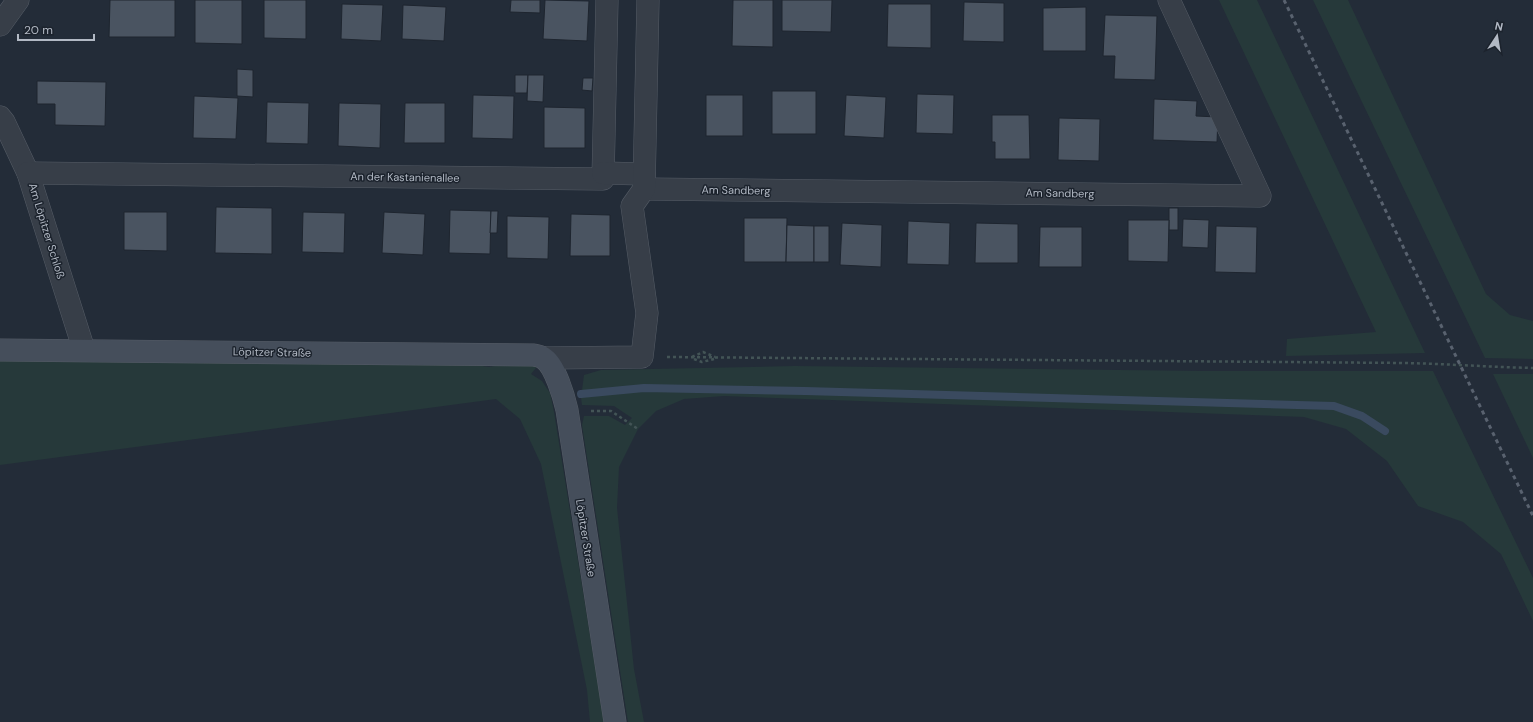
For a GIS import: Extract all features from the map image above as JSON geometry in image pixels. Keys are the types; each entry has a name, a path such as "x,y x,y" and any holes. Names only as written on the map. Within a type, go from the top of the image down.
{"street":[{"path":"0,25 18,0"},
{"path":"607,0 603,172 644,181"},
{"path":"642,357 647,313 632,206 644,181 648,0"},
{"name":"Am Sandberg","path":"644,181 1260,196 1169,0"},
{"name":"Am Löpitzer Schloß","path":"0,117 4,122 28,173 84,350"},
{"name":"An der Kastanienallee","path":"28,173 603,179 603,172"},
{"name":"Löpitzer Straße","path":"0,350 534,355 544,358 642,357"},
{"name":"Löpitzer Straße","path":"544,358 556,376 567,410 615,722"}],"path":[{"path":"692,358 703,352 717,358"},
{"path":"642,357 1398,362 1533,368"},
{"path":"567,410 611,411 638,429"}],"shaded area":[{"path":"1219,0 1257,0 1425,353 1286,356 1287,339 1376,332"},
{"path":"1313,0 1348,0 1486,294 1510,315 1533,321 1533,359 1485,358"},
{"path":"0,350 445,360 489,367 544,358 531,374 542,381 550,393 554,412 604,722 590,722 587,690 541,464 520,419 496,399 0,465"},
{"path":"795,366 1204,371 1433,371 1533,578 1533,621 1501,554 1463,522 1418,506 1387,461 1346,429 1304,417 724,396 684,399 656,411 638,429 619,467 617,508 634,669 644,722 628,722 582,425 584,416 609,416 625,425 632,418 614,406 582,405 581,398 584,375 601,370"},
{"path":"1493,374 1533,374 1533,458"}],"building":[{"path":"110,0 175,0 175,37 109,37"},
{"path":"195,0 242,0 242,44 195,43"},
{"path":"264,0 306,0 306,39 264,38"},
{"path":"511,0 540,0 540,13 510,12"},
{"path":"545,0 589,1 587,41 543,39"},
{"path":"733,0 773,0 773,47 732,46"},
{"path":"782,0 832,0 831,32 782,31"},
{"path":"964,2 1004,3 1004,42 963,41"},
{"path":"342,4 383,5 381,41 341,39"},
{"path":"888,4 931,4 931,48 887,47"},
{"path":"403,5 446,7 444,41 402,39"},
{"path":"1086,7 1086,51 1043,51 1043,8"},
{"path":"1105,15 1157,16 1155,80 1114,79 1115,56 1103,56"},
{"path":"237,69 253,70 253,97 237,96"},
{"path":"515,75 528,75 527,93 515,93"},
{"path":"528,75 544,75 543,102 527,101"},
{"path":"583,78 593,78 592,91 582,90"},
{"path":"37,81 106,82 105,126 55,125 55,104 37,104"},
{"path":"772,91 816,91 816,134 772,134"},
{"path":"917,94 954,95 953,134 916,133"},
{"path":"473,95 514,96 513,139 472,138"},
{"path":"706,95 743,95 743,136 706,136"},
{"path":"846,95 886,97 884,138 844,136"},
{"path":"194,96 238,98 236,139 193,138"},
{"path":"1154,99 1197,101 1196,116 1218,117 1217,142 1153,140"},
{"path":"267,102 309,103 308,144 266,143"},
{"path":"339,103 381,104 380,148 338,146"},
{"path":"405,103 445,103 445,143 404,143"},
{"path":"544,107 585,108 585,148 544,148"},
{"path":"992,115 1029,115 1030,159 995,159 995,142 992,142"},
{"path":"1059,118 1100,119 1099,161 1058,160"},
{"path":"216,207 272,208 272,254 215,253"},
{"path":"1169,208 1178,208 1178,230 1169,230"},
{"path":"450,210 491,211 490,254 449,253"},
{"path":"491,211 498,211 497,233 490,233"},
{"path":"124,212 167,212 167,251 124,250"},
{"path":"303,212 345,213 344,253 302,252"},
{"path":"384,212 425,214 423,255 382,253"},
{"path":"571,214 610,215 610,256 570,256"},
{"path":"507,216 549,217 548,259 507,258"},
{"path":"744,218 787,218 786,262 744,262"},
{"path":"1183,219 1209,220 1208,248 1182,247"},
{"path":"1128,220 1169,220 1168,262 1128,261"},
{"path":"908,221 950,223 949,265 907,264"},
{"path":"842,223 882,225 881,267 840,265"},
{"path":"976,223 1018,224 1018,263 975,263"},
{"path":"787,225 814,226 814,262 786,262"},
{"path":"814,226 829,226 829,262 814,262"},
{"path":"1216,226 1257,227 1256,273 1215,272"},
{"path":"1040,227 1082,227 1082,267 1039,267"}],"waterway":[{"path":"581,394 644,388 1334,406 1362,416 1385,431"}],"railway":[{"path":"1284,0 1533,516"}]}
